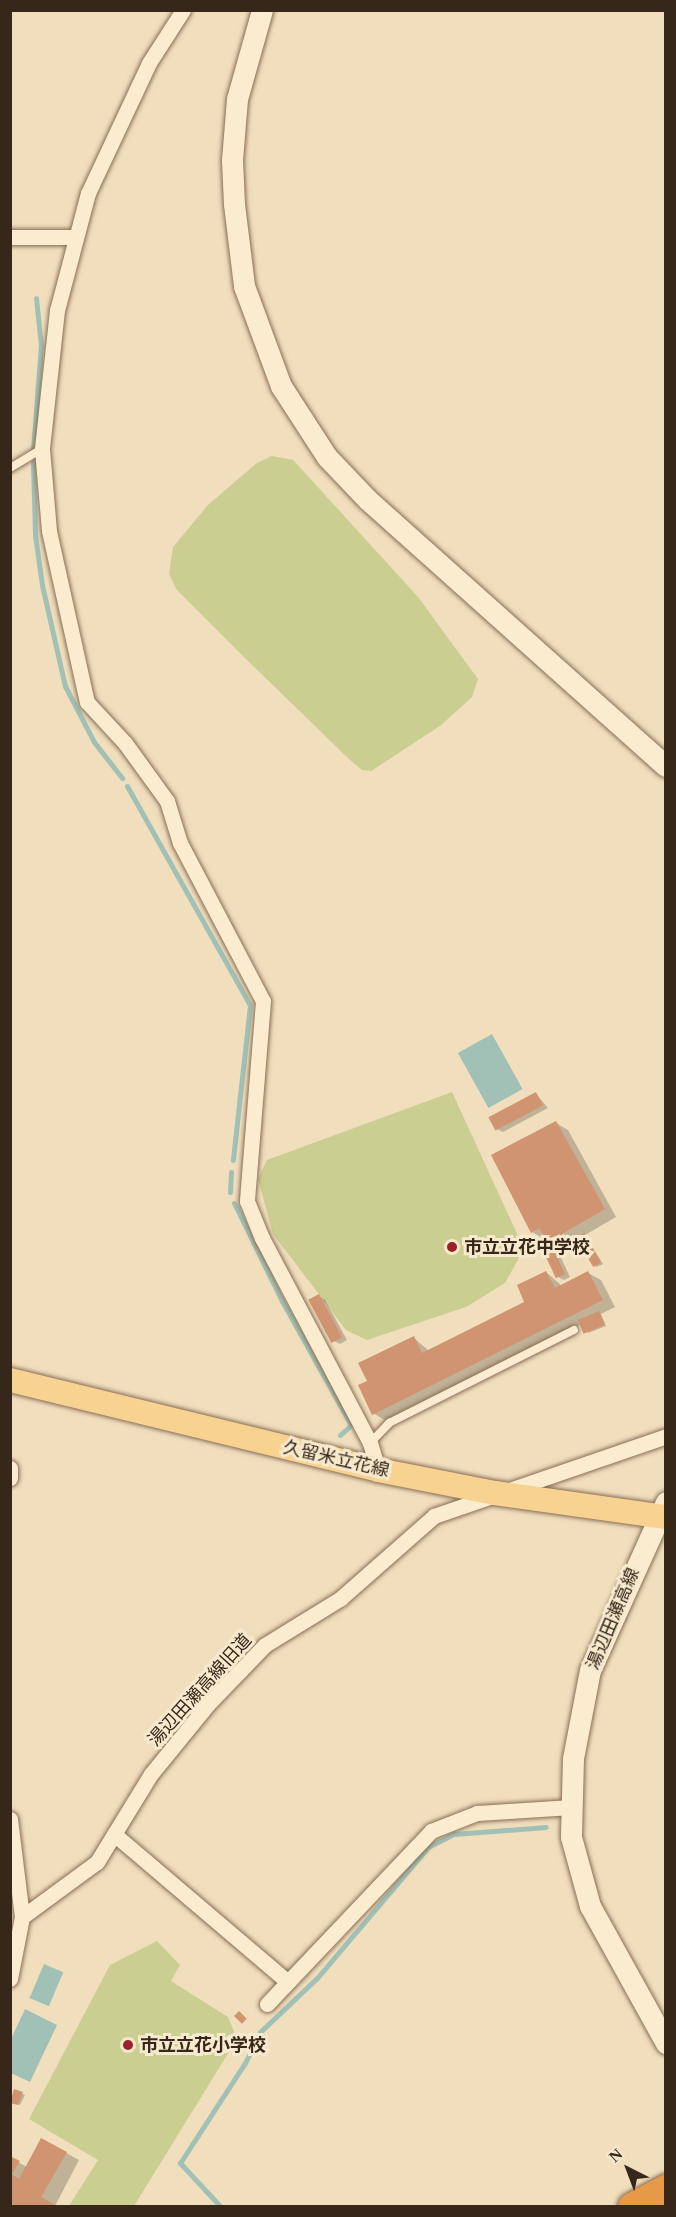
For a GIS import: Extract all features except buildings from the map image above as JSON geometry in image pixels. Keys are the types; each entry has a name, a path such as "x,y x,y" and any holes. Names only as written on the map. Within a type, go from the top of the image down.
{"highway":[{"path":"631,2206 666,2187"}],"main road":[{"name":"久留米立花線","path":"10,1380 378,1470 495,1493 662,1512"}],"street":[{"path":"183,10 148,63 88,193 57,309 42,449 49,531 87,702 125,743 167,801 180,843 263,1002 247,1201 262,1238 370,1443 378,1470"},
{"path":"262,10 237,99 231,159 244,286 281,386 327,457 368,500 666,766"},
{"path":"10,237 76,237"},
{"name":"湯辺田瀬高線旧道","path":"22,1917 86,1873 98,1862 151,1774 208,1704 265,1645 341,1598 434,1516 495,1493 666,1436"},
{"path":"10,1468 10,1478"},
{"name":"湯辺田瀬高線","path":"662,1512 590,1670 573,1758 571,1837 590,1906 666,2043"},
{"path":"267,2004 431,1831 477,1813 572,1807"},
{"path":"10,1819 22,1917 10,1979"},
{"path":"114,1834 288,1982"}],"lane":[{"path":"10,468 42,449"},
{"path":"370,1443 389,1423 574,1330"}],"green space":[{"path":"272,456 293,460 418,597 478,679 472,697 440,726 371,771 362,770 350,760 248,661 177,590 169,574 173,547 208,505 257,463"},
{"path":"452,1092 524,1249 505,1283 466,1307 367,1340 346,1330 273,1234 258,1179 267,1160"},
{"path":"157,1941 180,1965 171,1981 228,2017 237,2039 134,2206 69,2206 98,2160 29,2119 110,1965"}],"water":[{"path":"492,1034 523,1089 488,1108 458,1053"},
{"path":"44,1964 63,1972 49,2006 30,1998"},
{"path":"25,2009 57,2025 30,2082 11,2073 11,2039"}],"waterway":[{"path":"33,451 41,345 36,298"},
{"path":"33,463 35,535 42,585 65,686 94,742 122,778"},
{"path":"127,786 250,1005 233,1160"},
{"path":"230,1192 231,1172"},
{"path":"234,1203 282,1301 351,1425 340,1435"},
{"path":"220,2206 180,2163 245,2063 260,2032 317,1978 428,1847 454,1834 546,1827"}],"place":[{"name":"市立立花中学校","path":"452,1247"},
{"name":"市立立花小学校","path":"128,2045"}]}
